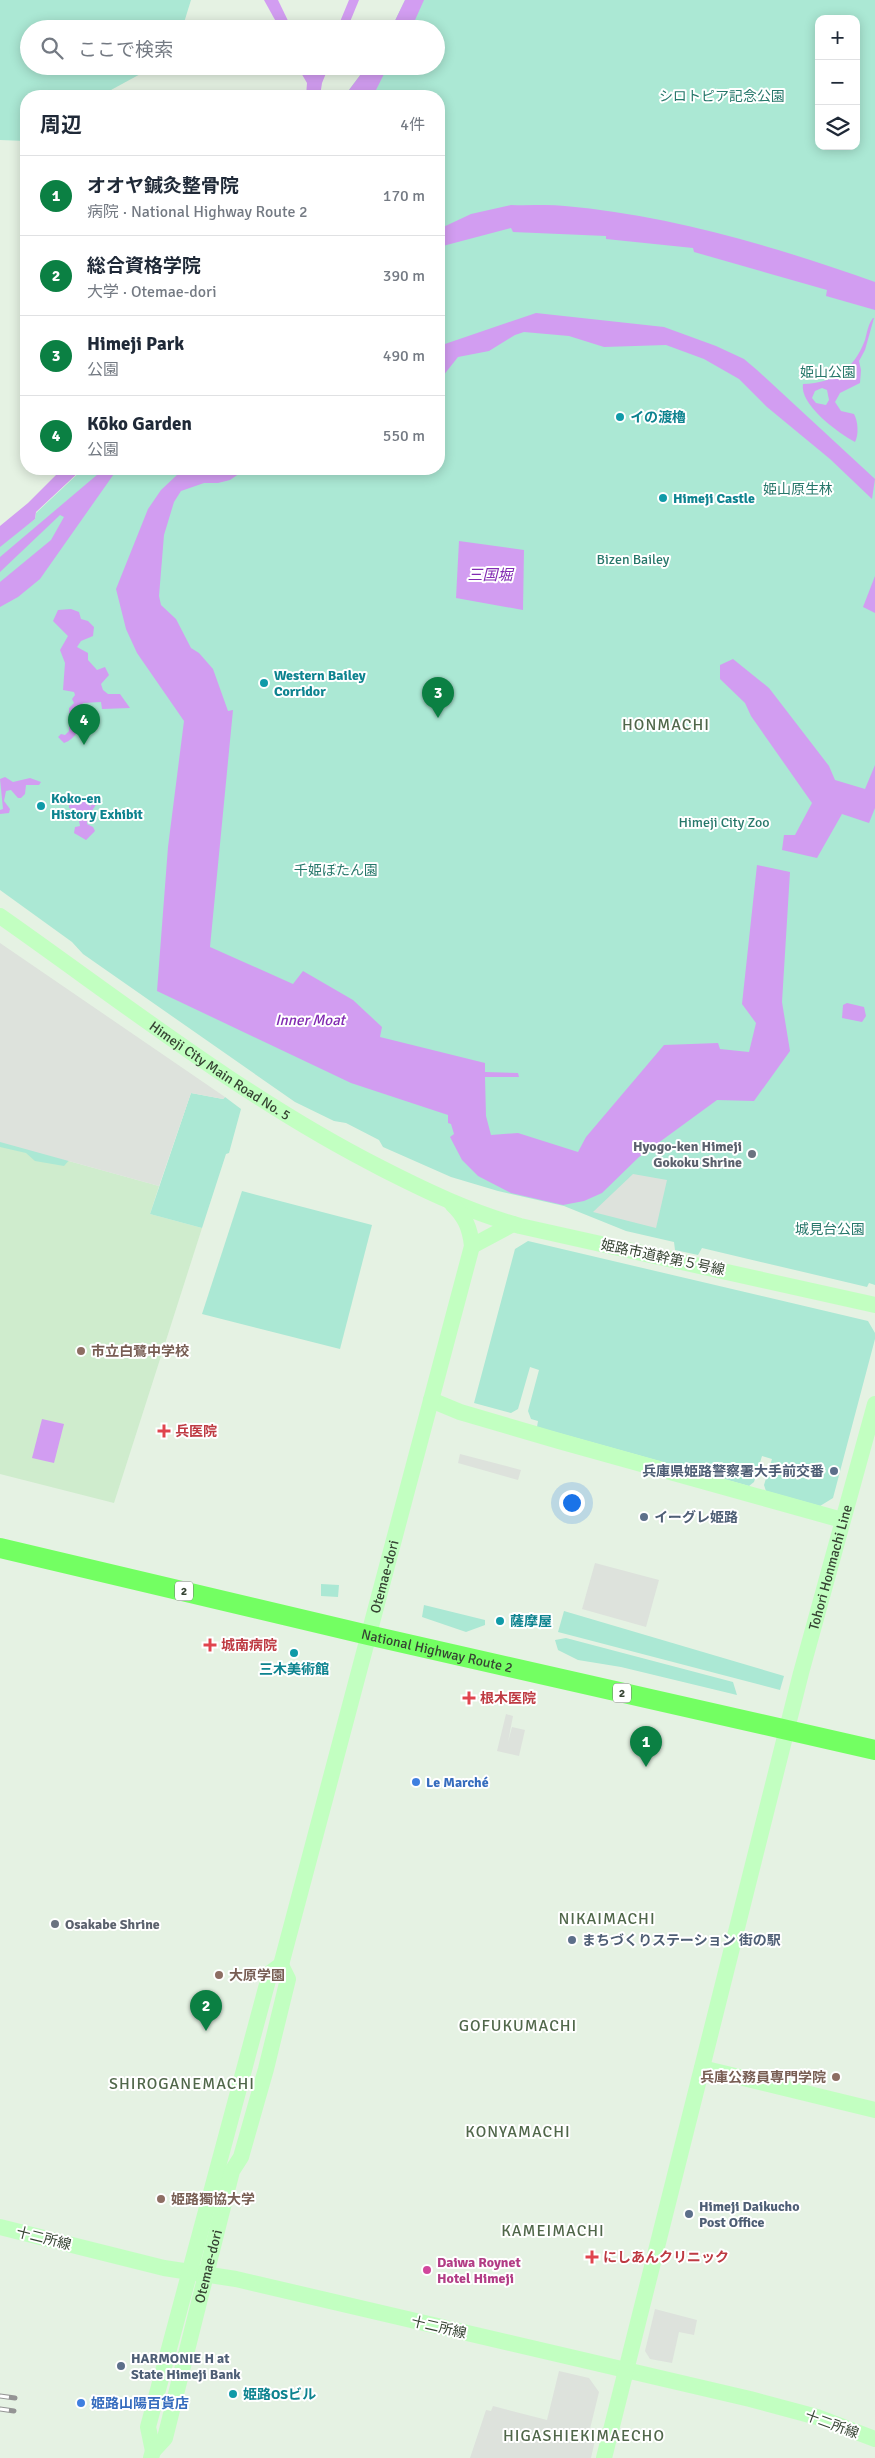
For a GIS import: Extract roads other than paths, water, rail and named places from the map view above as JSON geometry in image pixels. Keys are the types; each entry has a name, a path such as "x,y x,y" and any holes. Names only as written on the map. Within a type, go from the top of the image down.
{"highway":[{"name":"National Highway Route 2","path":"0,1548 368,1635 875,1750"}],"street":[{"name":"Himeji City Main Road No. 5","path":"0,916 259,1099 351,1152 452,1204"},
{"name":"姫路市道幹第５号線","path":"452,1204 513,1224 875,1305"},
{"path":"452,1204 461,1212 468,1224 472,1246 513,1224"},
{"name":"Otemae-dori","path":"152,2455 148,2427 270,1973 281,1964 472,1246"},
{"path":"431,1400 460,1412 558,1441 842,1520"},
{"name":"Tohori Honmachi Line","path":"604,2458 787,1730 842,1520 875,1404"},
{"name":"Otemae-dori","path":"152,2455 165,2438 232,2171 240,2157 266,2069 288,1979 281,1964"},
{"path":"702,2068 875,2110"},
{"name":"十二所線","path":"0,2227 189,2273 236,2279 796,2411 875,2439"}],"water":[{"path":"264,0 278,0 288,20 275,20"},
{"path":"349,0 359,0 351,20 341,20"},
{"path":"405,0 424,0 415,20 395,20"},
{"path":"302,75 325,75 321,90 306,90 307,83"},
{"path":"360,75 384,75 376,90 349,90"},
{"path":"511,205 558,205 604,210 722,234 875,282 875,310 826,296 827,290 694,252 693,248 606,239 606,236 513,232 511,228 445,245 445,226 471,214"},
{"path":"536,313 664,327 716,346 744,359 875,479 872,499 830,459 767,407 739,379 704,359 666,345 604,347 569,336 524,332 515,335 489,351 458,357 445,373 445,344"},
{"path":"874,318 865,350 859,361 861,370 860,383 840,393 835,402 841,411 854,414 858,428 855,442 830,425 813,409 803,392 803,384 825,381 849,366 865,340 871,320","holes":["822,388 827,390 829,400 826,405 816,403 812,398 815,391"]},
{"path":"56,475 76,475 36,512 35,519 0,547 0,526 28,503"},
{"path":"97,475 113,475 40,579 18,597 0,607 0,582 51,540 64,517 60,515 0,572 0,557"},
{"name":"Inner Moat","path":"177,475 237,475 230,480 218,483 204,483 181,491 174,502 164,535 159,596 161,605 176,619 191,648 199,653 213,669 228,711 233,710 210,947 293,984 303,971 353,1000 382,1027 380,1037 485,1063 485,1072 518,1073 519,1077 485,1077 486,1116 491,1135 518,1133 578,1152 586,1137 664,1045 718,1043 720,1049 749,1052 756,1023 742,1004 757,865 790,872 782,1002 790,1051 754,1101 717,1100 639,1157 602,1193 584,1201 563,1205 511,1193 478,1176 462,1160 450,1137 454,1134 451,1124 448,1123 448,1115 351,1083 157,991 168,847 184,721 137,653 126,629 116,589 148,509 161,490"},
{"name":"三国堀","path":"459,541 524,550 523,610 456,598"},
{"path":"875,576 875,613 863,607"},
{"path":"71,609 79,612 81,619 88,621 94,627 93,636 81,641 77,647 88,653 88,660 97,670 105,667 109,675 101,684 103,690 108,694 120,694 130,708 102,709 101,702 83,703 81,712 84,718 74,736 64,743 58,737 61,734 65,735 69,731 69,708 74,703 72,699 75,695 74,692 63,690 65,663 60,650 68,636 53,621 58,610"},
{"path":"733,659 769,688 829,766 835,780 865,789 875,765 875,808 869,823 842,814 817,858 782,850 784,835 795,835 812,803 751,716 745,703 720,679 720,665"},
{"path":"5,777 13,782 30,778 41,782 39,785 26,785 25,794 21,798 18,798 11,790 6,791 4,801 10,809 9,813 0,814 0,810 3,809 0,779"},
{"path":"77,794 91,807 90,802 92,798 97,803 88,817 87,824 93,827 95,831 86,840 74,833 75,827 80,826 79,811 69,808 69,798 75,800"},
{"path":"847,1003 864,1007 866,1016 862,1022 842,1018 843,1005"},
{"path":"42,1419 64,1424 54,1463 32,1458"}],"railway":[{"path":"0,2396 15,2398"},
{"path":"0,2409 14,2411"}],"place":[{"name":"イの渡櫓","path":"620,417"},
{"name":"Himeji Castle","path":"663,498"},
{"name":"Western Bailey Corridor","path":"264,683"},
{"name":"Himeji Park","path":"438,718"},
{"name":"Kōko Garden","path":"84,745"},
{"name":"Koko-en History Exhibit","path":"41,806"},
{"name":"Hyogo-ken Himeji Gokoku Shrine","path":"752,1154"},
{"name":"市立白鷺中学校","path":"81,1351"},
{"name":"兵医院","path":"164,1431"},
{"name":"兵庫県姫路警察署大手前交番","path":"834,1471"},
{"name":"イーグレ姫路","path":"644,1517"},
{"name":"薩摩屋","path":"500,1621"},
{"name":"城南病院","path":"210,1645"},
{"name":"三木美術館","path":"294,1653"},
{"name":"根木医院","path":"469,1698"},
{"name":"オオヤ鍼灸整骨院","path":"646,1767"},
{"name":"Le Marché","path":"416,1782"},
{"name":"Osakabe Shrine","path":"55,1924"},
{"name":"まちづくりステーション 街の駅","path":"572,1940"},
{"name":"大原学園","path":"219,1975"},
{"name":"総合資格学院","path":"206,2031"},
{"name":"兵庫公務員専門学院","path":"836,2077"},
{"name":"姫路獨協大学","path":"161,2199"},
{"name":"Himeji Daikucho Post Office","path":"689,2214"},
{"name":"にしあんクリニック","path":"592,2257"},
{"name":"Daiwa Roynet Hotel Himeji","path":"427,2270"},
{"name":"HARMONIE H at State Himeji Bank","path":"121,2366"},
{"name":"姫路OSビル","path":"233,2394"},
{"name":"姫路山陽百貨店","path":"81,2403"}],"district":[{"name":"HONMACHI","path":"666,724"},
{"name":"NIKAIMACHI","path":"607,1918"},
{"name":"GOFUKUMACHI","path":"518,2025"},
{"name":"SHIROGANEMACHI","path":"182,2083"},
{"name":"KONYAMACHI","path":"518,2131"},
{"name":"KAMEIMACHI","path":"553,2230"},
{"name":"HIGASHIEKIMAECHO","path":"584,2435"}],"park label":[{"name":"シロトピア記念公園","path":"722,96"},
{"name":"姫山公園","path":"828,372"},
{"name":"姫山原生林","path":"798,489"},
{"name":"Bizen Bailey","path":"633,559"},
{"name":"Himeji City Zoo","path":"724,822"},
{"name":"千姫ぼたん園","path":"336,870"},
{"name":"城見台公園","path":"830,1229"}]}
